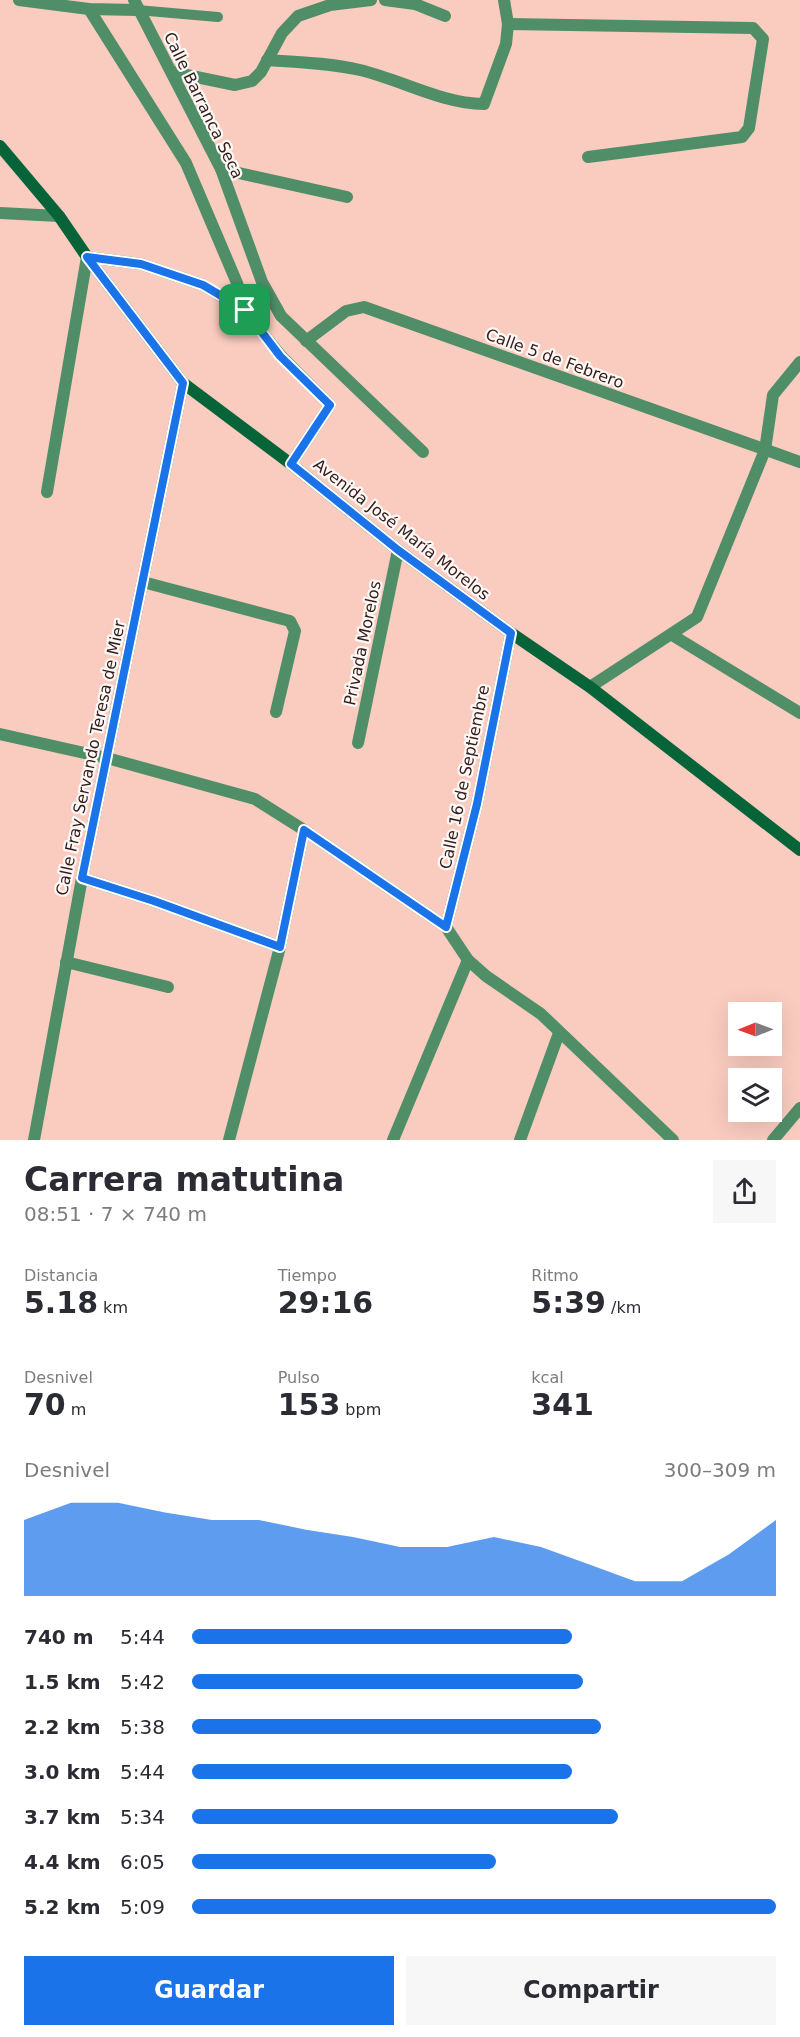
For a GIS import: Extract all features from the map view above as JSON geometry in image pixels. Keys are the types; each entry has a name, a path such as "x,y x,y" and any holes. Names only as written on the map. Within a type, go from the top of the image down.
{"main road":[{"name":"Avenida José María Morelos","path":"0,146 59,216 87,257 183,383 291,464 398,550 511,633 590,687 800,850"}],"street":[{"path":"19,0 89,9 135,5"},
{"path":"172,72 235,85 252,81 261,72 282,33 298,16 330,5 371,0"},
{"path":"385,0 415,4 445,16"},
{"path":"267,60 360,70 412,89 464,104 484,104 506,44 508,24 504,0"},
{"name":"Calle Barranca Seca","path":"135,5 221,169 262,282 281,316 423,452"},
{"path":"89,9 186,163 237,284 245,310"},
{"path":"508,24 753,28 763,39 749,128 742,136 588,157"},
{"path":"221,169 347,197"},
{"path":"0,213 59,216"},
{"path":"47,492 87,257 141,264 162,271 203,285 245,310 297,373 330,405 291,464"},
{"name":"Calle 5 de Febrero","path":"306,340 346,311 364,307 800,462"},
{"path":"590,687 697,617 765,450 773,395 800,362"},
{"name":"Calle Fray Servando Teresa de Mier","path":"34,1140 82,878 183,383"},
{"name":"Privada Morelos","path":"358,743 398,550"},
{"path":"143,582 290,621 295,631 276,712"},
{"name":"Calle 16 de Septiembre","path":"446,927 477,804 511,633"},
{"path":"672,635 800,712"},
{"path":"0,734 107,758 255,799 446,927 468,960 486,976 532,1006 672,1140"},
{"path":"229,1140 280,947 304,830"},
{"path":"82,878 154,901 280,947"},
{"path":"393,1140 468,960"},
{"path":"66,962 168,987"},
{"path":"519,1140 559,1033"},
{"path":"773,1140 800,1108"}],"lane":[{"path":"135,5 218,17"}],"route":[{"path":"87,257 141,264 203,285 245,310 280,356 330,405 291,464 398,550 511,633 477,804 446,927 304,830 280,947 154,901 82,878 183,383 87,257"}]}
